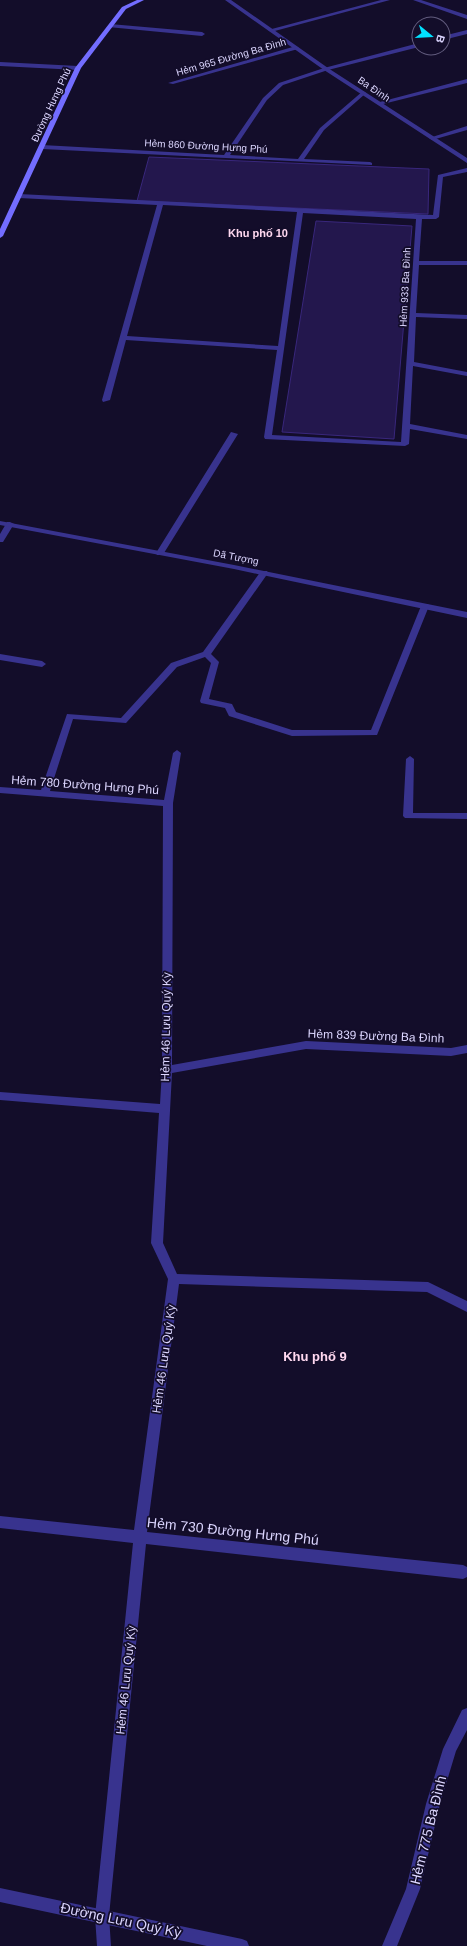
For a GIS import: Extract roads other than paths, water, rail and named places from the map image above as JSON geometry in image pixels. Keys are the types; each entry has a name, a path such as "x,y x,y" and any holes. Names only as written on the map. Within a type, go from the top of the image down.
{"main road":[{"name":"Đường Hưng Phú","path":"0,236 78,68 124,8 141,0"}],"street":[{"name":"Ba Đình","path":"228,0 326,69 467,161"},
{"path":"271,30 387,0"},
{"path":"416,0 467,17"},
{"path":"110,26 202,34"},
{"path":"451,36 467,32"},
{"path":"226,156 265,99 281,84 326,69 411,47"},
{"name":"Hẻm 965 Đường Ba Đình","path":"171,83 296,48"},
{"path":"0,64 78,68"},
{"path":"379,103 467,81"},
{"path":"300,160 322,129 363,93"},
{"path":"432,138 467,128"},
{"name":"Hẻm 860 Đường Hưng Phú","path":"42,146 370,164"},
{"path":"19,196 436,217 440,176 467,170"},
{"path":"106,400 161,203"},
{"path":"124,338 280,348 300,211"},
{"name":"Hẻm 933 Ba Đình","path":"280,348 268,437 405,444 419,217"},
{"path":"416,263 467,263"},
{"path":"413,315 467,317"},
{"path":"410,362 467,374"},
{"path":"407,426 467,437"},
{"path":"160,553 234,434"},
{"name":"Dã Tượng","path":"0,523 264,573 467,615"},
{"path":"0,540 10,524"},
{"path":"44,794 70,716 123,721 174,665 206,654 264,573"},
{"path":"206,654 215,662 204,701 229,706 232,714 292,733 374,733 425,606"},
{"path":"0,657 42,664"},
{"name":"Hẻm 46 Lưu Quý Kỳ","path":"104,1946 102,1916 140,1537 174,1279 157,1243 167,1070 168,803 177,753"},
{"path":"410,759 408,816 467,816"},
{"name":"Hẻm 780 Đường Hưng Phú","path":"0,790 168,803"},
{"name":"Hẻm 839 Đường Ba Đình","path":"167,1070 306,1044 451,1052 467,1049"},
{"path":"0,1096 165,1109"},
{"path":"174,1279 428,1287 467,1307"},
{"name":"Hẻm 730 Đường Hưng Phú","path":"0,1522 463,1572"},
{"name":"Hẻm 775 Ba Đình","path":"389,1946 414,1889 433,1804 450,1749 467,1715"},
{"name":"Đường Lưu Quý Kỳ","path":"0,1895 242,1946"}],"district":[{"name":"Khu phố 10","path":"258,233"},
{"name":"Khu phố 9","path":"315,1356"}]}
